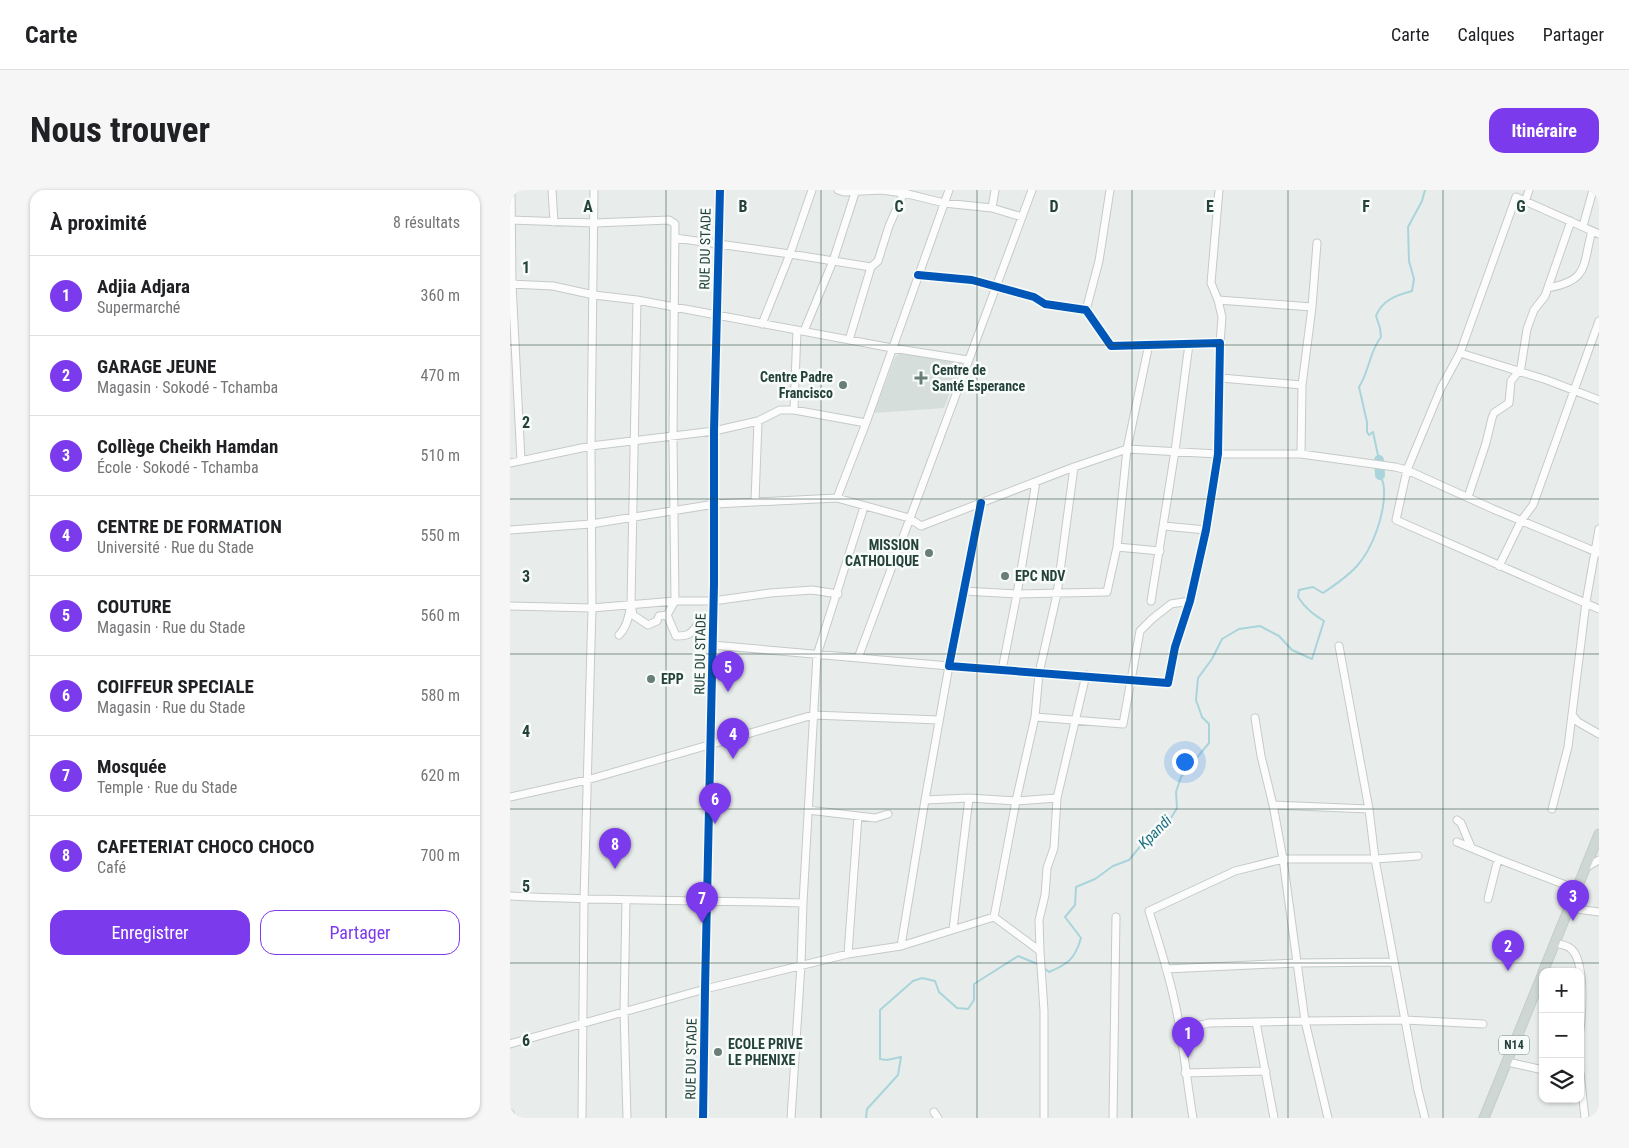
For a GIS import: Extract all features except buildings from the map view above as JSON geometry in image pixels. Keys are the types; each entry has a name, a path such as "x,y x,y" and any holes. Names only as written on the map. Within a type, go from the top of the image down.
{"main road":[{"name":"N14","path":"1545,968 1599,834"},
{"name":"N14","path":"1484,1118 1539,982"}],"street":[{"path":"511,190 511,284 520,461"},
{"path":"552,190 554,222"},
{"path":"582,1118 584,900 592,608 591,446 594,190"},
{"name":"RUE DU STADE","path":"703,1118 713,601 716,315 720,190"},
{"path":"762,324 790,254 812,190"},
{"path":"838,190 844,192 881,190 904,192 944,203 992,208 1022,217"},
{"path":"837,498 866,423 948,190"},
{"path":"992,208 995,190"},
{"path":"858,658 1032,190"},
{"path":"1086,310 1099,261 1110,190"},
{"path":"712,645 1168,683 1176,646 1190,601 1206,530 1218,454 1222,317 1212,283 1219,190"},
{"path":"1525,202 1529,190"},
{"path":"1583,226 1593,190"},
{"path":"794,410 801,330 833,260 855,191"},
{"path":"849,340 871,267 878,261 889,226 904,192"},
{"path":"1548,288 1565,284 1578,276 1585,265 1596,233 1516,198 1460,353 1440,388 1407,470 1396,520 1599,609"},
{"path":"511,220 595,223 669,220 675,224 673,437 675,601 667,615"},
{"path":"1468,497 1494,413 1509,403 1511,381 1520,371 1527,329 1534,310 1546,296 1571,221"},
{"path":"675,238 871,267"},
{"path":"1301,454 1302,386 1312,307 1317,243"},
{"path":"918,275 972,280 1034,298 1045,304 1086,310 1111,346 1220,343"},
{"path":"511,284 553,286 594,295 636,300 892,348 968,360"},
{"path":"636,300 631,604 633,615 644,624 648,625 656,621 660,616 667,615"},
{"path":"1218,300 1312,307"},
{"path":"1500,566 1521,521 1533,505 1599,321"},
{"path":"964,591 1017,594 1107,592 1117,547 1128,449 1149,344"},
{"path":"1151,600 1175,452 1189,344"},
{"path":"1460,353 1520,371 1599,400"},
{"path":"1221,378 1302,386"},
{"path":"510,463 591,446 714,431 758,421 780,410 794,410 866,423"},
{"path":"755,501 758,421"},
{"path":"510,530 591,524 714,504 837,498 909,518 921,526 1074,467 1128,449 1218,454 1301,454 1395,467 1407,470 1521,521 1597,552"},
{"path":"994,917 1016,801 1035,717 1039,672 1057,594 1074,467"},
{"path":"1002,670 1036,482"},
{"path":"901,946 939,720 981,504"},
{"path":"790,1118 801,965 817,655 838,594 864,506"},
{"path":"1164,526 1206,530"},
{"path":"1552,809 1567,751 1586,602 1597,552 1599,529"},
{"path":"1117,547 1160,551"},
{"path":"510,606 592,608 675,601 713,601 770,593 812,590 838,594"},
{"path":"1035,717 1123,724 1140,631 1171,604 1190,601"},
{"path":"619,635 626,625 631,604"},
{"path":"667,615 676,636 691,634 698,624"},
{"path":"1339,646 1369,809 1375,859 1418,1090 1425,1118"},
{"path":"1044,1118 1044,1011 1040,920 1045,895 1047,868 1054,848 1057,798 1077,721 1086,676"},
{"path":"510,797 587,780 813,715 939,720"},
{"path":"1572,716 1578,722 1599,734"},
{"path":"1255,718 1261,756 1273,805 1283,859 1305,1021 1328,1118"},
{"path":"925,800 970,798 1016,801 1057,798"},
{"path":"953,929 970,798"},
{"path":"1273,805 1369,809"},
{"path":"808,810 879,818 888,814"},
{"path":"848,954 858,816"},
{"path":"1457,820 1461,823 1471,847"},
{"path":"1457,842 1576,889"},
{"path":"1193,1118 1180,1030 1166,969 1149,911 1236,871 1283,859 1375,859 1418,856"},
{"path":"1488,899 1498,859"},
{"path":"1585,868 1599,860"},
{"path":"510,896 584,900 707,900 803,903"},
{"path":"626,900 624,1012 627,1118"},
{"path":"1569,908 1599,912"},
{"path":"510,1044 704,989 848,954 901,946 994,917"},
{"path":"994,917 1040,954"},
{"path":"1113,1118 1116,917"},
{"path":"1555,943 1571,948 1578,958 1582,972 1581,1013"},
{"path":"1166,969 1296,962 1394,962"},
{"path":"1180,1030 1209,1023 1305,1021 1405,1020 1483,1024"},
{"path":"1256,1022 1274,1118"},
{"path":"1512,1063 1539,1069"},
{"path":"1185,1073 1266,1071"},
{"path":"1583,1103 1585,1118"},
{"path":"510,1113 511,1118"}],"shaded area":[{"name":"Centre de Santé Esperance","path":"900,353 961,363 944,408 874,413 895,357"}],"waterway":[{"path":"1379,460 1373,432 1369,435 1367,432 1367,422 1359,387 1363,381 1374,349 1381,337 1376,316 1379,310 1391,299 1412,291 1414,279 1409,261 1408,227 1422,201 1425,190"},
{"path":"1379,460 1380,475"},
{"name":"Kpandi","path":"1044,968 1049,972 1066,963 1073,956 1079,945 1081,938 1065,917 1075,905 1076,887 1095,879 1113,866 1129,860 1148,837 1168,823 1177,808 1176,792 1181,777 1209,743 1209,724 1202,717 1196,700 1198,678 1212,659 1222,639 1239,629 1260,626 1279,636 1292,650 1312,659 1324,621 1303,604 1298,597 1299,590 1313,587 1323,593 1349,574 1363,559 1373,540 1380,520 1384,499 1384,488 1380,475"},
{"name":"Kpandi","path":"866,1118 867,1109 898,1075 901,1057 887,1060 880,1059 880,1010 913,981 922,978 935,981 939,992 957,1008 968,1009 974,1000 974,984 1018,956 1040,965"}],"cycle path":[{"path":"703,1118 714,584 714,431 720,190"},
{"path":"918,275 972,280 1034,297 1045,304 1086,310 1111,346 1220,343 1218,454 1206,530 1190,601 1175,647 1168,683 949,666 981,503"}],"place":[{"name":"Centre de Santé Esperance","path":"921,378"},
{"name":"Centre Padre Francisco","path":"843,385"},
{"name":"MISSION CATHOLIQUE","path":"929,553"},
{"name":"EPC NDV","path":"1005,576"},
{"name":"EPP","path":"651,679"},
{"name":"COUTURE","path":"728,692"},
{"name":"CENTRE DE FORMATION","path":"733,759"},
{"name":"COIFFEUR SPECIALE","path":"715,824"},
{"name":"CAFETERIAT CHOCO CHOCO","path":"615,869"},
{"name":"Collège Cheikh Hamdan","path":"1573,921"},
{"name":"Mosquée","path":"702,923"},
{"name":"GARAGE JEUNE","path":"1508,971"},
{"name":"ECOLE PRIVE LE PHENIXE","path":"718,1052"},
{"name":"Adjia Adjara","path":"1188,1058"}]}
